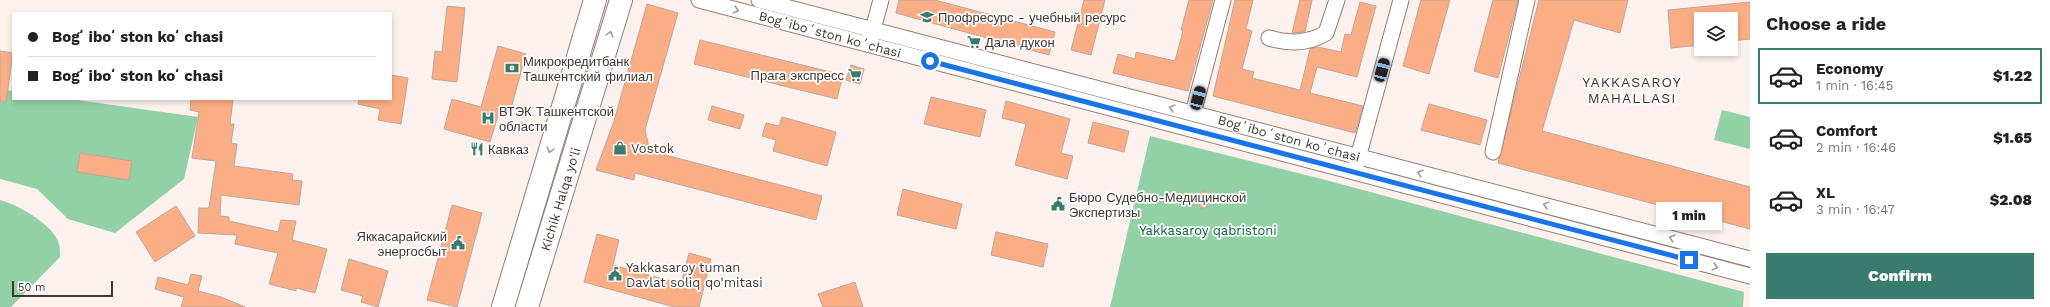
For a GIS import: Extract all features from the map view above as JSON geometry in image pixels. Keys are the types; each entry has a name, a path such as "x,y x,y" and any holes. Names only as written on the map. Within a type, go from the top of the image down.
{"highway":[{"name":"Kichik Halqa yo'li","path":"503,307 595,0"},
{"name":"Kichik Halqa yo'li","path":"527,307 621,0"},
{"path":"494,307 531,213"},
{"path":"531,307 534,285"}],"street":[{"name":"Bogʻiboʻston koʻchasi","path":"699,0 1750,276"},
{"name":"Bogʻiboʻston koʻchasi","path":"759,0 1750,259"},
{"path":"869,45 881,0"},
{"path":"1193,113 1223,0"},
{"path":"1269,38 1291,43 1315,40 1326,33 1337,0"},
{"path":"1354,172 1401,0"},
{"path":"1493,152 1527,0"}],"green space":[{"path":"0,89 12,91 12,100 77,100 198,117 184,179 115,233 68,219 37,189 0,179"},
{"path":"1722,110 1750,117 1750,149 1714,140"},
{"name":"Yakkasaroy qabristoni","path":"1150,136 1322,179 1744,292 1743,307 1110,307"},
{"path":"0,200 23,210 40,221 53,233 59,243 60,248 60,257 11,307 0,307"}],"building":[{"path":"899,0 935,0 1055,32 1049,55 896,13"},
{"path":"1084,0 1105,0 1091,55 1071,50"},
{"path":"1189,0 1213,0 1188,91 1113,73 1118,54 1135,59 1136,52 1175,61"},
{"path":"1235,0 1253,0 1246,29 1252,31 1242,69 1254,72 1252,78 1300,90 1310,49 1318,47 1341,52 1345,34 1351,35 1360,2 1376,6 1357,77 1317,67 1310,93 1363,106 1355,133 1213,96"},
{"path":"1300,0 1312,0 1305,32 1292,33"},
{"path":"1421,0 1450,0 1429,74 1403,66"},
{"path":"1493,0 1518,0 1498,78 1474,71"},
{"path":"1539,0 1628,0 1620,33 1574,20 1542,131 1750,187 1750,229 1498,163"},
{"path":"1750,2 1750,39 1738,40 1738,12 1694,12 1694,46 1671,48 1668,10"},
{"path":"647,4 678,13 645,130 650,151 822,196 816,220 635,173 634,180 596,170 614,121"},
{"path":"447,6 465,8 457,82 432,79 435,51 442,52"},
{"path":"700,40 843,75 837,99 694,64"},
{"path":"498,46 526,54 510,112 500,109 490,142 444,129 452,99 481,107"},
{"path":"0,51 12,53 12,60 6,102 0,101"},
{"path":"851,65 864,69 860,84 846,80"},
{"path":"392,75 408,78 401,124 378,120 380,109 358,104 359,100 392,100"},
{"path":"931,97 986,110 980,137 924,124"},
{"path":"191,100 233,100 230,124 234,124 231,143 237,144 234,166 293,174 292,180 302,181 299,205 221,195 220,216 229,217 229,221 278,232 281,220 296,221 292,240 327,249 315,293 296,288 296,291 269,284 278,253 235,244 237,235 198,233 199,208 209,208 216,161 192,158 199,112 190,110"},
{"path":"1006,101 1070,119 1061,153 1073,156 1067,179 1015,165 1026,124 1002,118"},
{"path":"1429,104 1487,120 1480,145 1421,130"},
{"path":"712,106 744,115 740,129 708,120"},
{"path":"782,117 836,132 827,166 773,151 776,140 762,136 766,123 779,126"},
{"path":"1093,122 1129,131 1124,152 1088,143"},
{"path":"80,153 132,161 129,180 77,172"},
{"path":"903,189 962,204 956,229 897,215"},
{"path":"1204,190 1212,200 1202,209 1194,199"},
{"path":"452,205 482,213 457,307 427,300"},
{"path":"176,206 195,236 155,262 136,232"},
{"path":"996,232 1048,244 1043,267 991,255"},
{"name":"Yakkasaroy tuman Davlat soliq qo'mitasi","path":"597,234 619,240 613,265 681,284 689,253 711,259 699,307 674,307 584,282"},
{"path":"349,259 388,271 378,307 361,302 363,296 341,290"},
{"path":"191,274 202,276 198,291 221,297 245,307 181,307 184,297 155,289 158,277 188,285"},
{"path":"855,282 863,307 823,307 818,294"}],"place":[{"name":"Профресурс - учебный ресурс","path":"927,17"},
{"name":"Дала дукон","path":"974,42"},
{"name":"Микрокредитбанк Ташкентский филиал","path":"512,68"},
{"name":"Прага экспресс","path":"855,75"},
{"name":"ВТЭК Ташкентской области","path":"488,118"},
{"name":"Vostok","path":"620,148"},
{"name":"Кавказ","path":"477,149"},
{"name":"Бюро Судебно-Медицинской Экспертизы","path":"1058,204"},
{"name":"Яккасарайский энергосбыт","path":"458,243"},
{"name":"Yakkasaroy tuman Davlat soliq qo'mitasi","path":"615,274"}],"district":[{"name":"YAKKASAROY MAHALLASI","path":"1632,90"}],"route":[{"path":"930,61 1689,260"}]}
